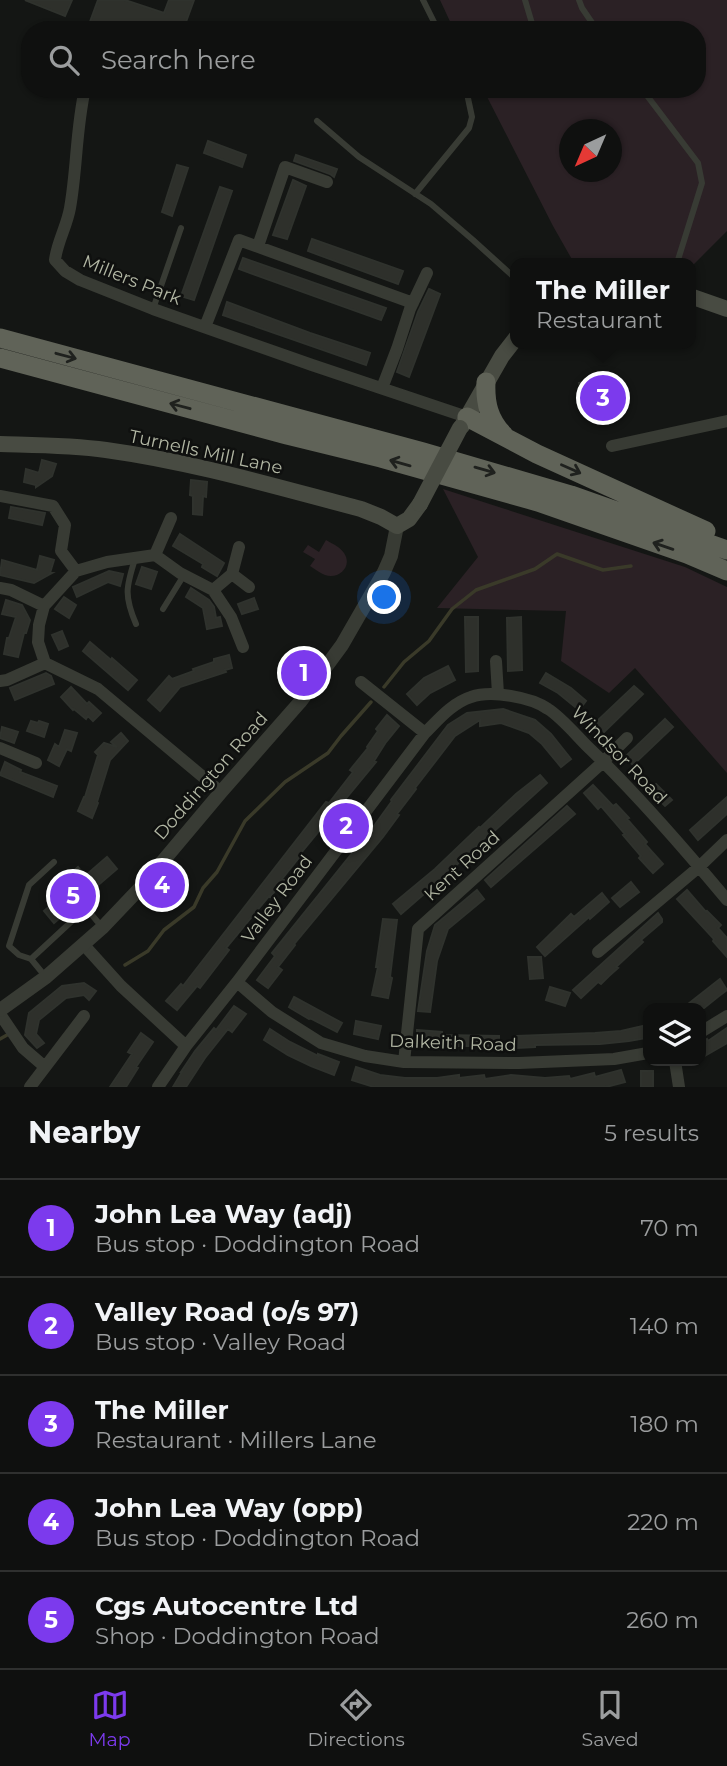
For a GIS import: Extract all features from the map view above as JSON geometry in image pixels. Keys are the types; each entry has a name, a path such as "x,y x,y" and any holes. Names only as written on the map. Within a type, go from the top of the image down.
{"highway":[{"path":"0,338 423,452 571,495 727,550"},
{"path":"0,358 538,502 687,554 727,571"},
{"path":"486,382 488,410 506,438"},
{"path":"463,423 506,438 696,525 727,543"}],"main road":[{"path":"696,298 727,309"},
{"path":"397,526 409,519 420,504 486,382 510,346"},
{"name":"Turnells Mill Lane","path":"0,444 106,450 218,471 360,509 397,526"}],"street":[{"name":"Millers Park","path":"83,98 67,225 56,249 55,260 65,271 80,280 153,309 382,388 463,423"},
{"path":"258,246 285,167 327,182"},
{"path":"205,327 239,240 412,303"},
{"path":"382,388 426,272"},
{"path":"612,446 727,421"},
{"path":"0,496 53,506 65,525 61,551 76,571"},
{"path":"155,555 170,518"},
{"name":"Doddington Road","path":"0,1012 47,977 103,927 142,886 300,702 342,645 391,556 397,526"},
{"path":"213,590 232,574 239,547"},
{"path":"221,792 98,688 45,663 38,642 38,625 44,607 76,571 107,562 155,555 184,575 213,590 231,617 243,647"},
{"path":"232,574 249,587"},
{"path":"0,589 11,590 44,607"},
{"path":"496,662 498,694"},
{"path":"0,681 45,663"},
{"path":"361,682 425,733"},
{"name":"Windsor Road","path":"425,733 451,709 471,697 498,694 528,700 549,709 603,762 727,900"},
{"name":"Valley Road","path":"158,1087 186,1046 425,733"},
{"name":"Kent Road","path":"404,1062 418,929 627,738"},
{"path":"0,748 36,763"},
{"path":"598,952 727,840"},
{"path":"84,945 121,986 186,1046"},
{"name":"Dalkeith Road","path":"237,982 272,1012 321,1043 365,1056 404,1062 519,1063 614,1059 643,1054"},
{"path":"0,1012 23,1048 45,1066"},
{"path":"30,1087 84,1016"},
{"path":"706,1029 727,1016"},
{"path":"676,1066 679,1087"}],"lane":[{"path":"422,0 433,21"},
{"path":"525,0 531,21"},
{"path":"579,0 591,21"},
{"path":"415,194 469,128 472,117 468,98"},
{"path":"649,98 698,163 702,183 679,258"},
{"path":"317,121 359,157 431,204 510,274"},
{"path":"153,309 181,228"},
{"path":"136,558 127,594 136,624"},
{"path":"163,609 184,575"},
{"path":"47,977 31,959 19,955 9,946 29,885 54,862"},
{"path":"31,959 86,908 103,927"}],"shaded area":[{"path":"440,0 727,0 727,231 696,262 696,258 571,258 488,98 706,98 706,21 450,21"},
{"path":"443,489 685,567 727,587 727,773 635,668 609,693 561,661 566,611 437,608 478,557"},
{"path":"326,540 340,549 346,558 346,567 335,576 325,575 310,566 315,559 303,552 308,545 319,552"}],"building":[{"path":"25,0 72,0 65,16"},
{"path":"98,0 125,0 164,13 169,0 194,0 186,21 90,21"},
{"path":"208,141 246,155 242,167 204,153"},
{"path":"296,155 337,169 334,177 294,161"},
{"path":"177,165 188,168 172,216 162,212"},
{"path":"293,180 306,186 287,239 273,235"},
{"path":"220,187 232,191 194,300 181,296"},
{"path":"312,239 403,271 398,284 308,251"},
{"path":"243,258 386,308 381,320 239,269"},
{"path":"429,289 440,294 409,377 397,372"},
{"path":"227,302 370,353 366,365 223,315"},
{"path":"599,378 602,390 620,385 625,401 619,402 618,411 593,418 591,409 584,411 579,383"},
{"path":"42,460 56,464 52,476 36,487 24,482 26,469 39,473"},
{"path":"191,480 207,482 202,515 193,514"},
{"path":"11,507 45,513 42,525 9,518"},
{"path":"180,534 224,563 217,576 173,546"},
{"path":"40,556 54,560 52,573 34,583 0,575 2,560 37,570"},
{"path":"142,567 157,572 151,589 136,584"},
{"path":"109,571 123,574 120,586 108,582 77,597 73,587"},
{"path":"191,588 209,600 214,607 216,618 220,617 222,626 207,629 203,608 186,597"},
{"path":"64,597 76,605 69,618 55,609"},
{"path":"254,598 258,609 242,614 238,604"},
{"path":"6,600 22,605 30,620 18,657 4,654 16,617 2,614"},
{"path":"465,617 478,617 478,671 466,672"},
{"path":"521,617 522,670 508,671 507,618"},
{"path":"62,631 68,646 59,650 52,635"},
{"path":"90,642 137,680 128,690 83,651"},
{"path":"229,655 232,668 180,687 160,711 148,700 169,676 172,679 214,662 214,659"},
{"path":"448,666 455,680 430,693 417,705 407,694 424,678"},
{"path":"46,673 51,676 54,684 15,700 10,688"},
{"path":"546,673 586,701 579,710 540,683"},
{"path":"634,686 643,694 604,732 595,723"},
{"path":"71,687 87,704 89,702 101,713 93,721 73,710 61,697"},
{"path":"503,709 535,720 551,734 571,759 561,767 529,733 501,723 480,726 480,720 455,736 415,788 383,837 294,944 278,967 282,970 268,988 257,980 275,956 272,953 374,826 448,725 467,713"},
{"path":"387,715 399,726 386,742 374,761 376,762 300,854 282,879 284,880 226,948 229,950 200,988 197,986 177,1010 166,1001 181,984 183,986 326,802 329,803 353,772 350,770 368,748 378,731 376,729"},
{"path":"665,719 673,727 633,765 625,757"},
{"path":"31,721 48,724 44,737 27,731"},
{"path":"2,727 18,732 14,743 0,738"},
{"path":"65,730 77,733 71,751 67,749 59,766 48,760 55,744 59,747"},
{"path":"121,733 128,741 110,760 92,818 78,811 98,755 95,752 104,743 117,747 111,742"},
{"path":"5,762 21,770 20,772 57,786 53,797 0,775"},
{"path":"540,775 547,783 401,914 393,904"},
{"path":"656,784 672,800 665,806 649,790"},
{"path":"593,785 629,818 627,819 647,842 645,844 663,864 653,873 601,806 598,809 584,793"},
{"path":"727,797 727,814 698,840 690,830"},
{"path":"567,806 575,814 491,887 485,880"},
{"path":"107,857 117,869 54,923 44,911 79,882 71,873 78,867 85,876"},
{"path":"631,882 639,892 620,907 612,898"},
{"path":"477,890 484,899 448,929 437,961 430,1012 418,1011 427,951 435,925"},
{"path":"687,890 721,925 718,928 727,938 727,957 677,899"},
{"path":"602,893 609,902 545,956 537,947 571,914 574,917"},
{"path":"658,913 662,922 641,940 643,942 601,984 598,982 581,998 573,990"},
{"path":"383,919 397,920 388,998 372,995"},
{"path":"528,957 541,957 543,978 530,979"},
{"path":"720,979 727,990 706,1006 706,1003 689,1003"},
{"path":"84,983 96,991 89,1000 84,995 66,998 39,1020 36,1034 44,1043 37,1048 25,1035 29,1013 62,986"},
{"path":"550,987 570,993 565,1006 546,1000"},
{"path":"294,997 342,1023 337,1032 289,1007"},
{"path":"234,1006 246,1014 232,1032 228,1029 186,1087 173,1087 195,1051 214,1028 216,1030"},
{"path":"356,1021 381,1026 378,1039 354,1034"},
{"path":"643,1026 643,1039 600,1044 535,1045 517,1048 517,1036 621,1031"},
{"path":"727,1028 727,1043 706,1055 706,1040 708,1041"},
{"path":"270,1029 318,1056 339,1062 334,1075 288,1055 264,1040"},
{"path":"417,1030 442,1032 442,1035 499,1036 499,1046 417,1043"},
{"path":"141,1033 153,1042 126,1087 110,1087 132,1054 128,1052"},
{"path":"356,1067 380,1075 405,1078 484,1075 485,1079 511,1075 545,1078 569,1076 570,1079 594,1073 595,1077 621,1070 625,1082 606,1087 374,1087 352,1080"},
{"path":"641,1071 653,1071 653,1087 641,1087"}],"waterway":[{"path":"384,687 404,662 429,641 452,609 476,590 535,569 557,554 603,570 631,566"},
{"path":"125,965 148,951 164,930 194,907 245,821 285,782 328,753 371,702"},
{"path":"0,1039 7,1035"}],"place":[{"name":"The Miller","path":"603,398"},
{"name":"John Lea Way (adj)","path":"304,673"},
{"name":"Valley Road (o/s 97)","path":"346,826"},
{"name":"John Lea Way (opp)","path":"162,885"},
{"name":"Cgs Autocentre Ltd","path":"73,896"}]}
